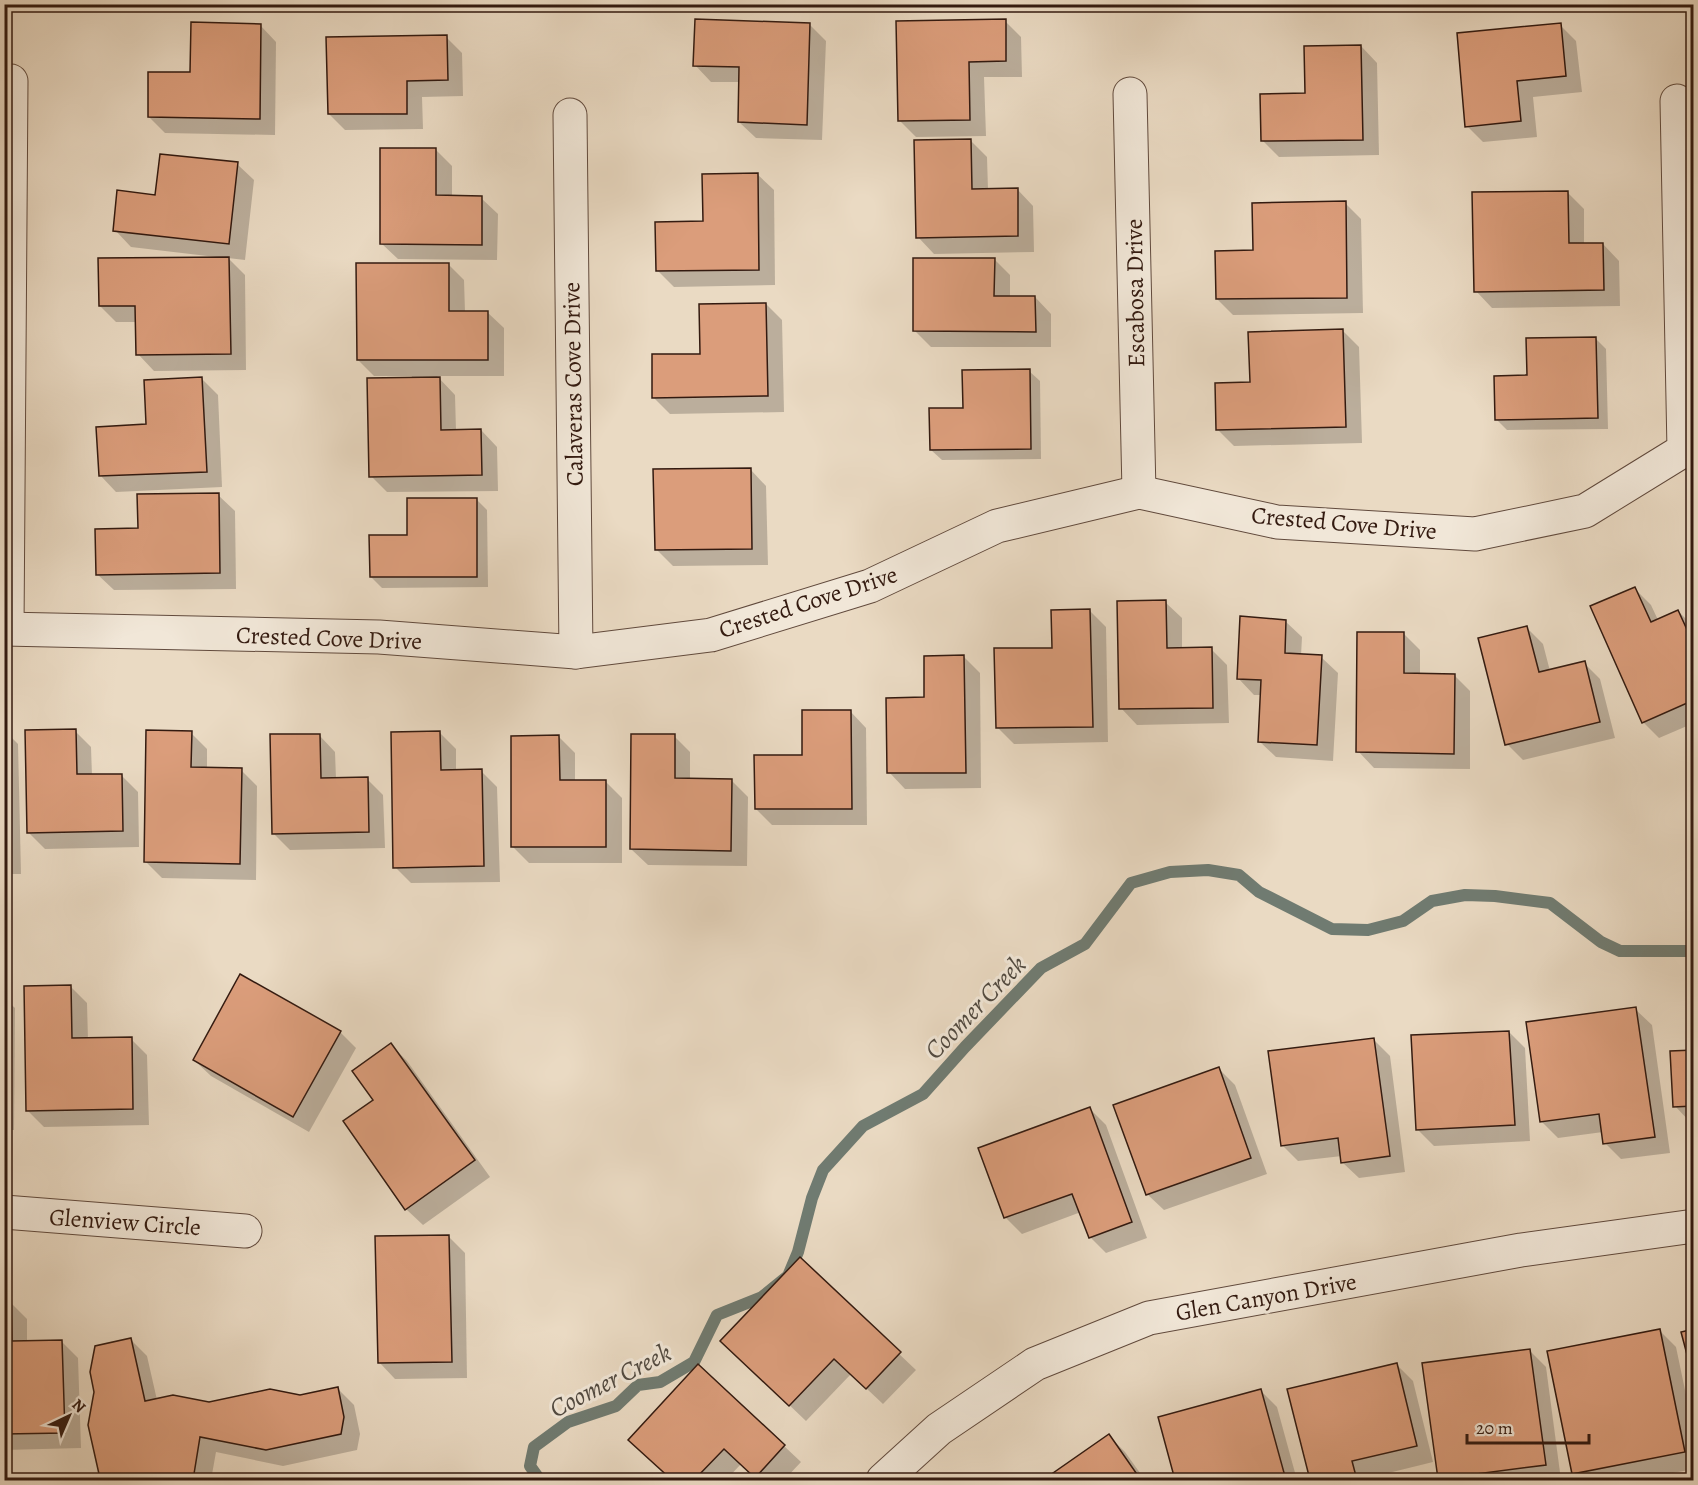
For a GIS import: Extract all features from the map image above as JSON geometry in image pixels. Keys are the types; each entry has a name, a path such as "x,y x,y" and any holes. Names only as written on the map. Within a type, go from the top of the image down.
{"street":[{"path":"6,629 11,81"},
{"name":"Escabosa Drive","path":"1130,94 1139,492"},
{"name":"Crested Cove Drive","path":"6,629 379,637 576,652 711,634 870,586 997,526 1139,492 1277,522 1475,534 1585,511 1684,450 1677,100"},
{"name":"Calaveras Cove Drive","path":"570,115 576,652"},
{"name":"Glenview Circle","path":"4,1212 245,1231"},
{"name":"Glen Canyon Drive","path":"883,1480 939,1429 1035,1364 1149,1318 1521,1250 1694,1226"}],"building":[{"path":"695,19 810,23 807,125 738,122 739,67 693,66"},
{"path":"1006,19 1006,61 969,62 970,120 898,121 896,21"},
{"path":"191,22 261,24 260,119 148,117 148,72 190,72"},
{"path":"1561,23 1566,76 1517,81 1521,121 1465,127 1457,33"},
{"path":"447,35 448,80 407,81 407,114 328,114 326,37"},
{"path":"1361,45 1363,140 1261,141 1260,94 1305,93 1304,46"},
{"path":"971,139 972,189 1018,188 1018,236 916,238 914,140"},
{"path":"380,148 436,148 436,195 482,196 482,245 380,244"},
{"path":"160,154 238,162 229,244 113,231 117,190 155,195"},
{"path":"758,173 759,270 656,271 655,222 703,221 702,174"},
{"path":"1568,191 1569,243 1603,243 1604,290 1474,292 1472,192"},
{"path":"1346,201 1347,298 1216,299 1215,251 1253,250 1252,203"},
{"path":"229,257 231,354 136,355 135,306 99,306 98,258"},
{"path":"913,258 995,258 994,296 1035,296 1036,332 913,331"},
{"path":"356,263 449,263 449,311 488,311 488,360 357,360"},
{"path":"766,303 768,396 652,398 652,354 700,354 699,304"},
{"path":"1343,329 1346,427 1216,430 1215,383 1250,382 1248,332"},
{"path":"1596,337 1598,418 1495,420 1494,376 1527,375 1526,338"},
{"path":"1030,369 1031,449 930,450 929,408 963,408 962,370"},
{"path":"202,377 207,472 99,476 96,427 146,424 144,380"},
{"path":"440,377 441,430 481,429 482,475 369,477 367,378"},
{"path":"751,468 752,549 655,550 653,469"},
{"path":"219,493 220,573 96,575 95,529 138,528 137,494"},
{"path":"407,498 477,498 477,577 370,577 369,535 407,535"},
{"path":"1635,587 1651,622 1678,610 1694,645 1694,700 1642,723 1590,606"},
{"path":"1166,600 1167,648 1212,647 1213,708 1119,709 1117,601"},
{"path":"1090,609 1093,727 996,728 994,648 1052,648 1051,610"},
{"path":"1240,616 1286,620 1285,653 1322,655 1317,745 1258,742 1261,680 1237,679"},
{"path":"1527,626 1539,672 1585,661 1600,722 1505,745 1478,638"},
{"path":"1357,632 1404,632 1404,673 1455,674 1454,754 1356,752"},
{"path":"964,655 966,773 887,773 886,698 924,697 924,656"},
{"path":"802,710 851,710 852,809 755,809 754,755 802,755"},
{"path":"76,729 77,774 122,774 123,831 27,833 25,730"},
{"path":"146,730 192,731 191,767 242,768 240,864 144,862"},
{"path":"440,731 441,770 482,769 484,866 393,868 391,732"},
{"path":"270,734 320,734 321,778 368,777 369,832 272,834"},
{"path":"631,734 675,734 675,778 732,779 731,851 630,849"},
{"path":"559,735 560,780 606,780 606,847 511,847 511,736"},
{"path":"240,974 341,1031 293,1117 193,1060"},
{"path":"71,985 72,1038 132,1037 133,1109 26,1111 24,986"},
{"path":"1636,1007 1655,1137 1603,1144 1599,1114 1540,1122 1526,1022"},
{"path":"1509,1031 1515,1125 1416,1130 1411,1035"},
{"path":"1374,1038 1390,1156 1341,1163 1338,1138 1281,1146 1268,1051"},
{"path":"391,1043 475,1160 405,1210 343,1121 373,1100 352,1071"},
{"path":"1694,1050 1694,1106 1673,1107 1670,1051"},
{"path":"1219,1067 1251,1158 1146,1195 1113,1105"},
{"path":"1090,1107 1132,1222 1089,1238 1072,1194 1004,1218 978,1148"},
{"path":"449,1235 452,1362 378,1363 375,1236"},
{"path":"800,1257 901,1352 866,1389 834,1359 789,1406 720,1341"},
{"path":"4,1301 11,1301 12,1341 62,1340 65,1433 4,1434"},
{"path":"1660,1329 1685,1452 1572,1474 1547,1351"},
{"path":"1694,1329 1694,1381 1681,1332"},
{"path":"131,1338 145,1401 173,1395 209,1402 270,1389 300,1395 338,1387 344,1417 341,1434 266,1450 200,1437 193,1480 135,1480 99,1474 88,1425 94,1392 90,1372 95,1346"},
{"path":"1530,1349 1546,1465 1438,1479 1422,1363"},
{"path":"1397,1363 1417,1446 1352,1461 1357,1480 1310,1480 1287,1389"},
{"path":"698,1364 785,1445 755,1478 724,1449 694,1480 672,1480 628,1440"},
{"path":"1261,1389 1286,1480 1175,1480 1158,1417"},
{"path":"1109,1434 1141,1480 1043,1480"}],"waterway":[{"name":"Coomer Creek","path":"540,1480 530,1466 534,1447 568,1422 616,1406 638,1385 660,1382 694,1362 717,1315 762,1297 788,1276 798,1252 812,1198 823,1170 863,1126 923,1094 1041,968 1085,944 1131,883 1170,872 1208,870 1239,875 1259,892 1332,929 1368,930 1403,921 1432,901 1465,895 1495,896 1550,903 1601,942 1620,951 1694,951"}]}
